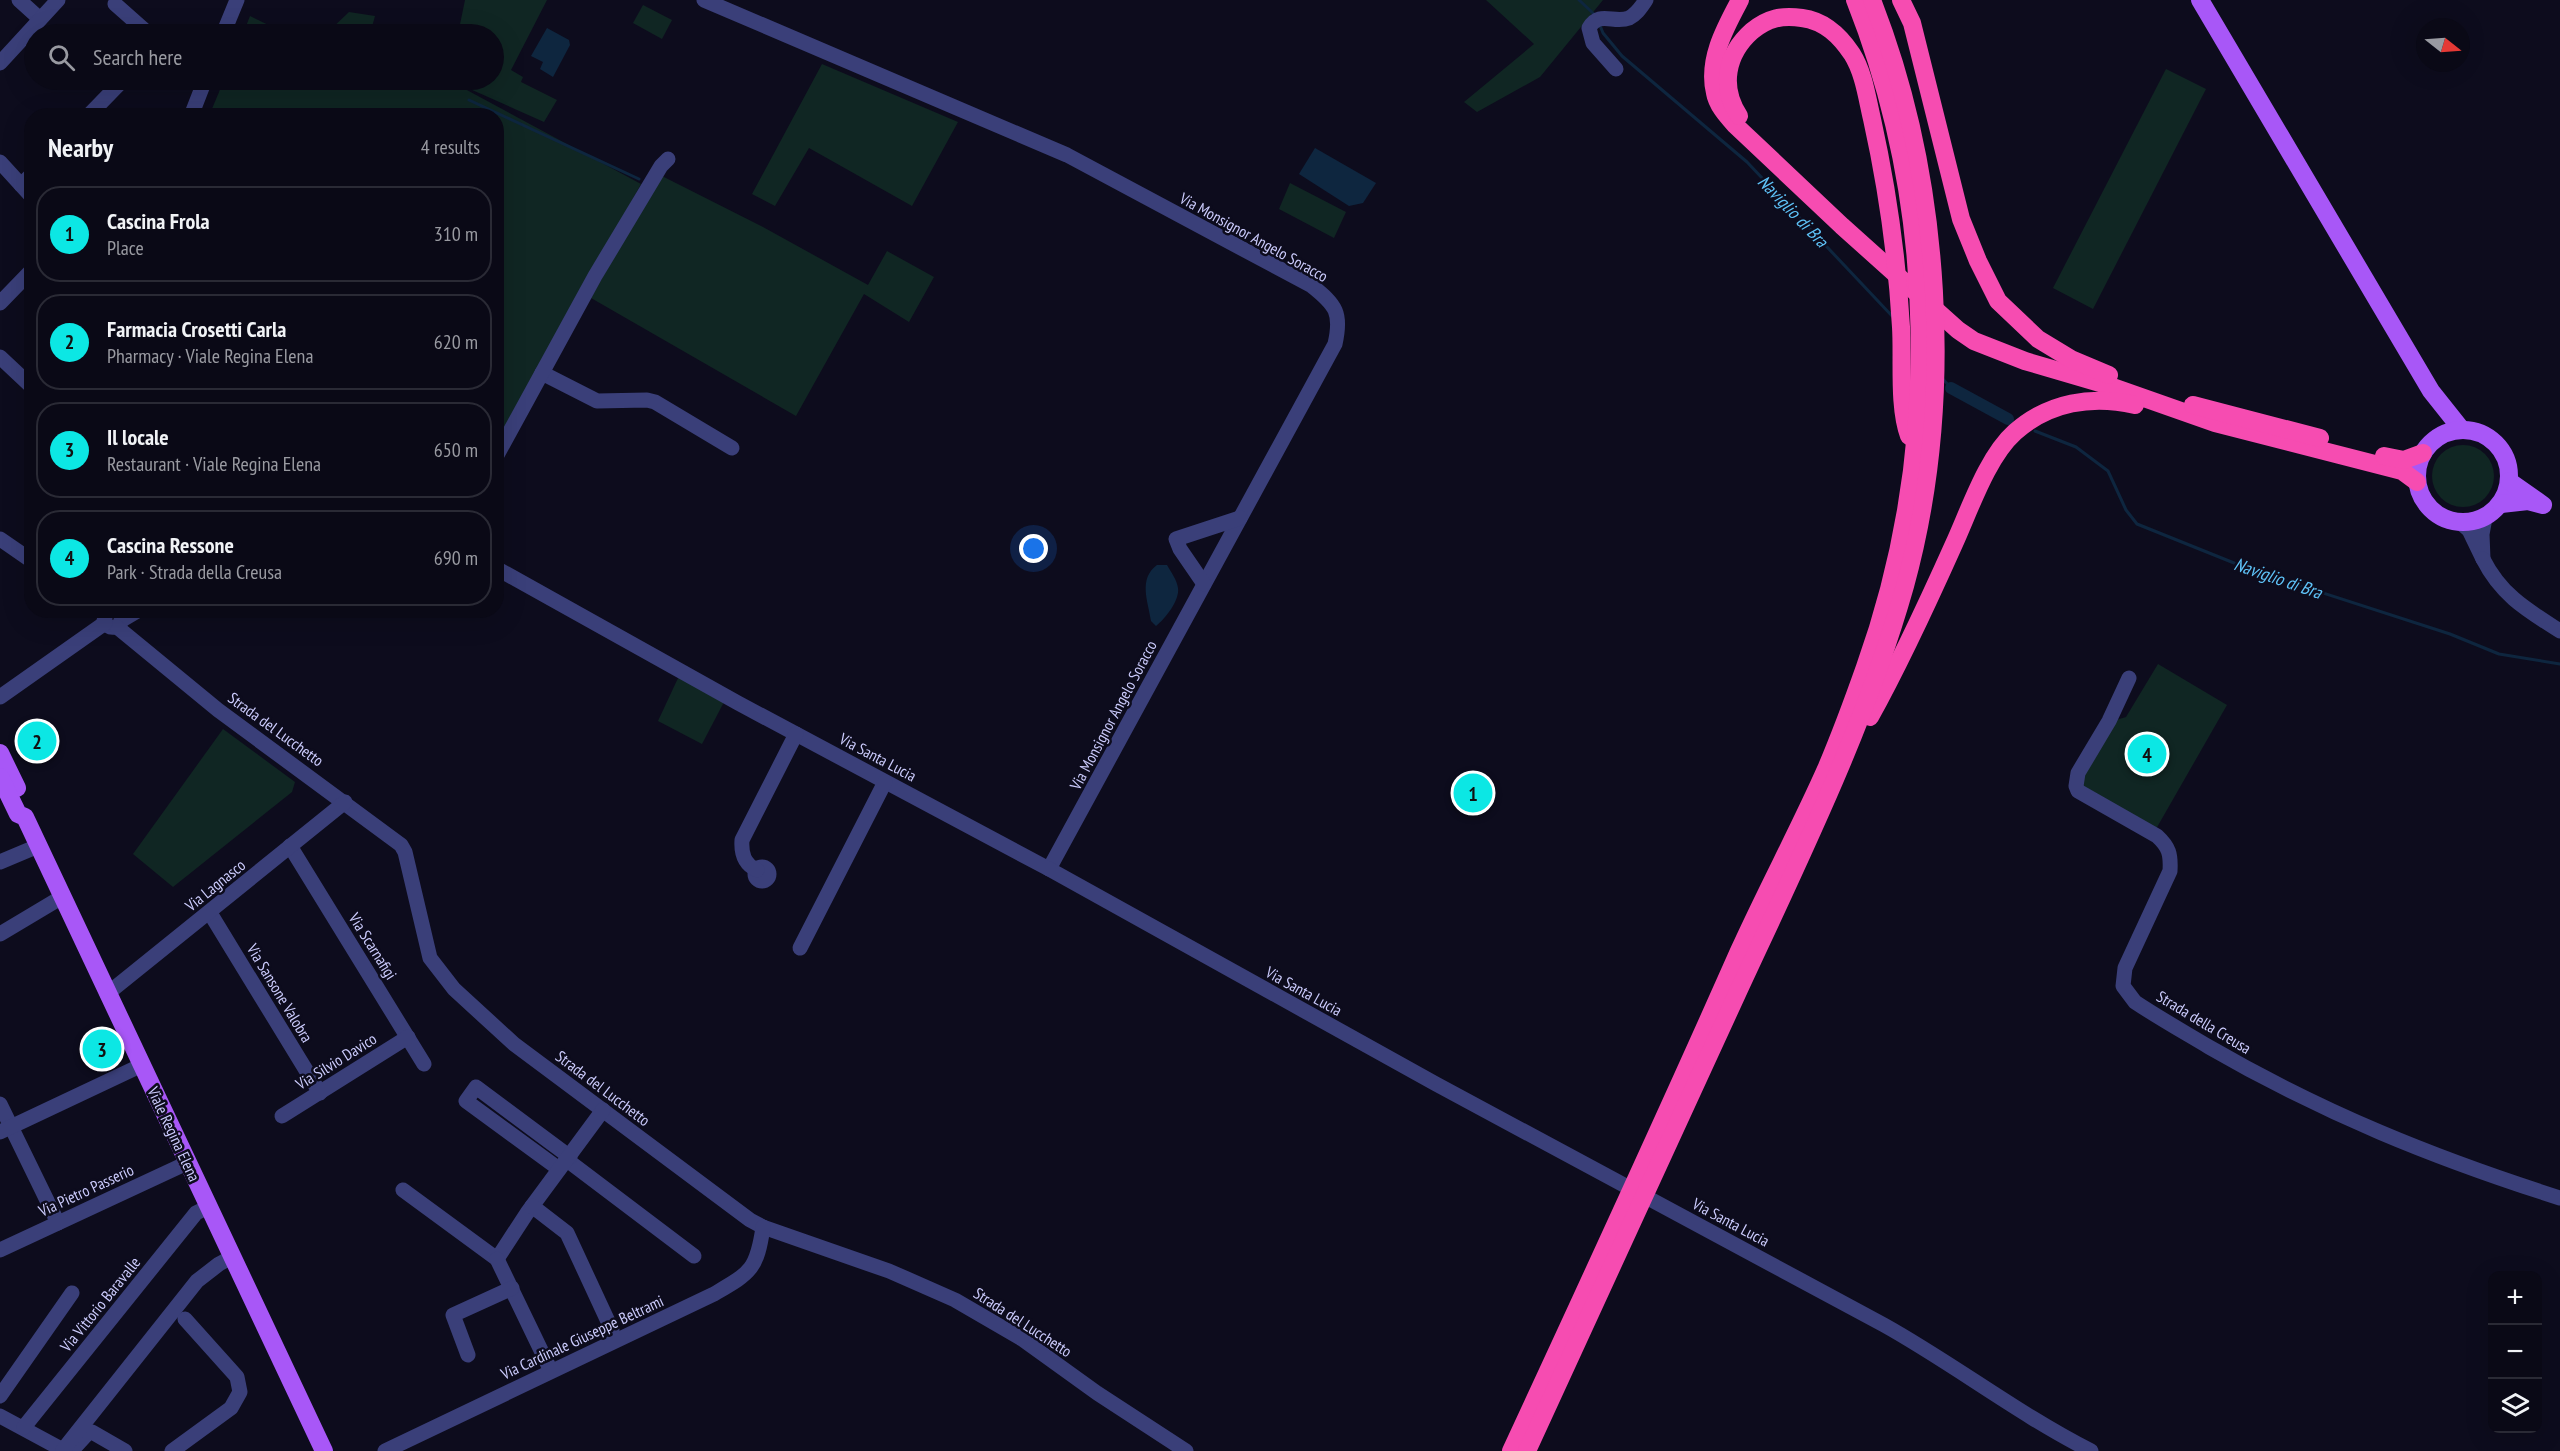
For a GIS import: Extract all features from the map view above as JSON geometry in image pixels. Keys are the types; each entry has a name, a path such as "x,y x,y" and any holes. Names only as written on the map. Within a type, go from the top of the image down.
{"highway":[{"path":"1740,0 1718,45 1714,68 1715,94 1722,109 1735,125 1842,226 1958,330 1990,349 2402,471 2417,482"},
{"path":"1527,1451 1832,787 1880,664 1905,584 1917,536 1919,324 1911,211 1893,117 1870,40 1855,0"},
{"path":"1511,1451 1750,926 1826,768 1866,665 1890,583 1914,449 1933,276 1927,217 1905,103 1886,37 1872,0"},
{"path":"1900,0 1912,23 1961,219 1998,301 2038,339 2071,359 2216,416"},
{"path":"1764,152 1731,103 1727,84 1731,60 1743,39 1765,20 1781,16 1797,17 1827,27 1840,36 1853,56 1863,79 1882,165 1895,251 1901,326 1919,402"},
{"path":"1832,787 1880,699 1977,491 2004,443 2032,419 2070,403 2103,399 2216,416 2395,459 2412,458 2423,453"}],"main road":[{"path":"2200,0 2431,391 2462,430"},
{"path":"2431,391 2437,417 2436,438"},
{"path":"2462,430 2477,432 2490,438 2500,448 2507,460 2510,480 2501,504 2485,518 2461,523 2443,519 2432,511 2423,500 2416,473 2423,453 2436,438 2450,431 2462,430"},
{"path":"2510,480 2552,507"},
{"path":"2501,504 2528,501 2552,507"},
{"name":"Viale Regina Elena","path":"0,753 27,809 24,817"},
{"name":"Viale Regina Elena","path":"0,777 18,814 24,817 142,1065 187,1163 202,1210 232,1257 324,1451"}],"street":[{"path":"19,0 39,19"},
{"path":"34,24 58,0"},
{"path":"227,24 237,0"},
{"name":"Via Monsignor Angelo Soracco","path":"704,0 1067,155 1312,286 1328,298 1338,315 1339,329 1335,344 1049,869"},
{"path":"1616,69 1593,43 1589,28 1593,22 1602,17 1627,19 1637,12 1646,0"},
{"path":"115,1 139,24"},
{"path":"3,53 24,33"},
{"path":"96,108 113,90"},
{"path":"194,108 202,90"},
{"path":"504,442 633,210 661,166 668,159"},
{"path":"0,162 24,183"},
{"path":"0,303 24,278"},
{"path":"0,357 24,380"},
{"path":"542,373 597,401 647,400 655,402 732,448"},
{"path":"1204,584 1180,549 1176,539 1240,518"},
{"path":"2483,559 2482,534 2485,518"},
{"path":"2461,523 2469,530 2492,577 2505,593 2560,631"},
{"path":"0,539 24,556"},
{"name":"Via Santa Lucia","path":"504,572 796,734 1049,869 1317,1019 1910,1340 2010,1406 2091,1451"},
{"path":"0,697 108,618"},
{"name":"Strada del Lucchetto","path":"113,618 218,710 401,845 405,852 430,957 454,989 514,1044 709,1191 763,1227 889,1271 955,1300 1022,1339 1097,1393 1186,1451"},
{"name":"Strada della Creusa","path":"2129,678 2109,721 2078,773 2076,786 2078,791 2157,836 2166,845 2171,855 2170,871 2125,968 2123,986 2135,1002 2257,1075 2362,1126 2424,1152 2560,1198"},
{"path":"757,870 747,864 743,857 742,840 796,734"},
{"path":"800,948 885,782"},
{"name":"Via Lagnasco","path":"107,994 345,802"},
{"path":"0,862 38,846"},
{"name":"Via Scarnafigi","path":"291,846 424,1064"},
{"path":"0,934 62,897"},
{"name":"Via Sansone Valobra","path":"210,912 320,1093"},
{"name":"Via Silvio Davico","path":"282,1116 408,1037"},
{"path":"6,1129 142,1065"},
{"path":"565,1162 466,1101 476,1087 565,1162 694,1256"},
{"path":"0,1104 6,1129 58,1223"},
{"path":"497,1259 532,1206 603,1110"},
{"name":"Via Pietro Passerio","path":"0,1250 187,1163"},
{"path":"403,1190 497,1259 551,1371"},
{"path":"532,1206 567,1233 612,1330"},
{"name":"Via Vittorio Baravalle","path":"24,1428 202,1210"},
{"name":"Via Cardinale Giuseppe Beltrami","path":"384,1451 714,1294 740,1279 751,1270 757,1259 763,1227"},
{"path":"67,1451 197,1281 232,1257"},
{"path":"468,1355 453,1315 512,1288"},
{"path":"0,1396 72,1293"},
{"path":"172,1451 231,1408 240,1392 237,1377 185,1319"},
{"path":"0,1416 24,1428 44,1446 67,1451"},
{"path":"67,1451 92,1432 125,1451"}],"green space":[{"path":"465,0 547,0 511,70 523,77 521,82 557,100 544,122 472,90 504,90 504,24 460,24"},
{"path":"1486,0 1603,0 1540,77 1477,112 1464,102 1534,44"},
{"path":"643,5 672,20 662,39 633,23"},
{"path":"349,12 375,16 373,24 336,24"},
{"path":"250,16 266,24 247,24"},
{"path":"822,64 958,122 912,206 809,148 775,206 752,194"},
{"path":"2166,69 2206,89 2093,309 2053,288"},
{"path":"220,90 467,90 500,108 212,108"},
{"path":"504,110 641,184 504,431"},
{"path":"660,175 763,227 868,285 887,251 934,277 909,322 864,294 796,416 591,298"},
{"path":"1290,183 1346,212 1334,238 1279,209"},
{"path":"2463,445 2480,450 2485,454 2489,459 2494,476 2489,493 2485,498 2480,502 2463,507 2446,502 2441,498 2437,493 2432,476 2437,459 2441,454 2446,450"},
{"path":"2158,664 2227,705 2156,829 2079,784 2116,720 2126,717"},
{"path":"679,676 724,702 702,744 658,721"},
{"path":"223,729 295,782 292,792 173,887 133,854"}],"water":[{"path":"547,28 569,40 570,45 553,77 540,69 543,62 531,56"},
{"path":"1315,148 1376,183 1363,203 1349,206 1299,174"},
{"path":"1157,565 1167,565 1176,582 1178,593 1171,609 1156,626 1151,621 1146,584 1151,571"}],"waterway":[{"name":"Naviglio di Bra","path":"1579,0 1595,15"},
{"name":"Naviglio di Bra","path":"1599,23 1603,33 1622,56 1747,162 1893,317"},
{"path":"469,100 486,108"},
{"path":"504,116 639,179"},
{"name":"Naviglio di Bra","path":"1942,378 1951,388"},
{"name":"Naviglio di Bra","path":"1951,388 2008,419"},
{"name":"Naviglio di Bra","path":"2035,431 2076,447 2108,471 2126,510 2137,524 2249,569 2450,634 2499,654 2560,664"}],"place":[{"name":"Farmacia Crosetti Carla","path":"37,741"},
{"name":"Cascina Ressone","path":"2147,754"},
{"name":"Cascina Frola","path":"1473,793"},
{"name":"Il locale","path":"102,1049"}]}
